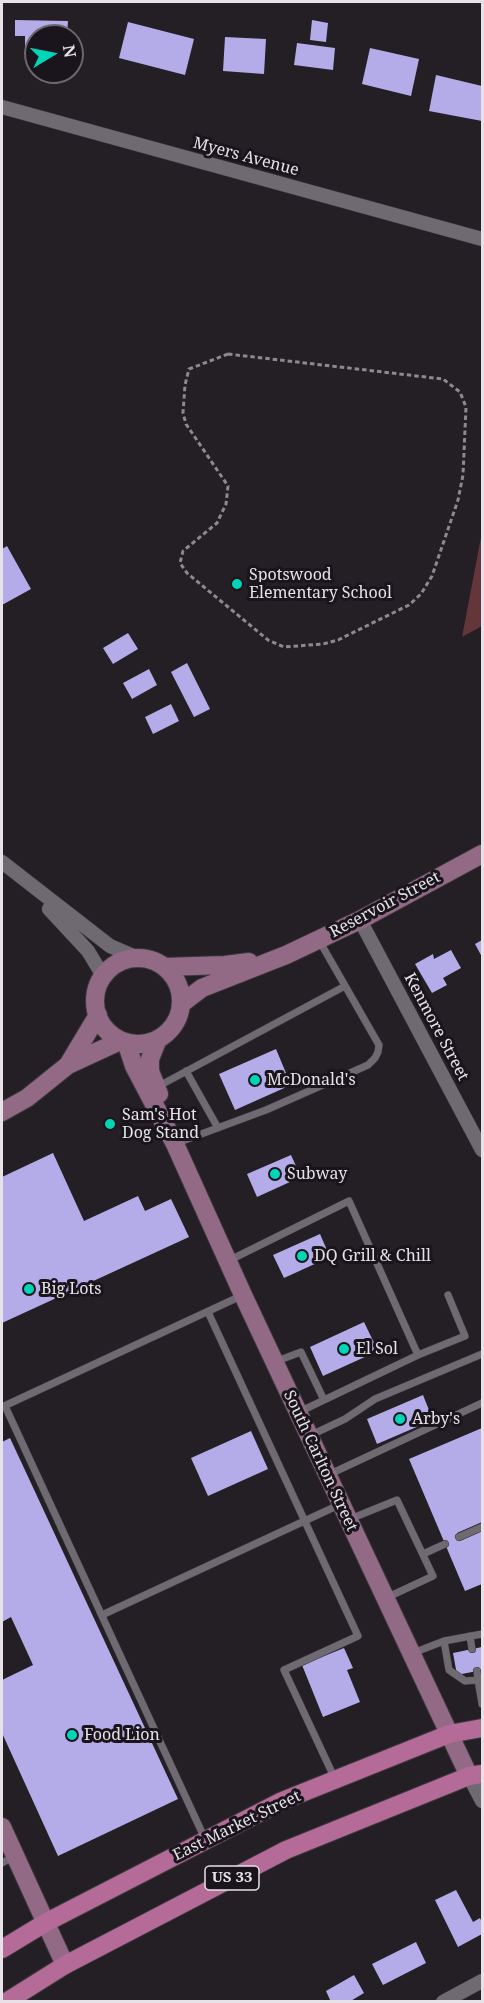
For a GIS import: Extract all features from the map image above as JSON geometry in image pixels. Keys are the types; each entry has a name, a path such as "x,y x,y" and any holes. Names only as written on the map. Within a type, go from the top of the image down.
{"main road":[{"name":"Reservoir Street","path":"181,1004 202,988 319,940 483,854"},
{"name":"Reservoir Street","path":"164,967 225,966 286,955"},
{"path":"138,958 152,960 164,967 173,977 179,990 181,1004 177,1018 169,1030 158,1039 147,1043 123,1041 108,1032 98,1015 95,1001 97,988 103,976 119,963 138,958"},
{"path":"68,1065 98,1015"},
{"name":"South Carlton Street","path":"158,1039 150,1059 150,1071 175,1144"},
{"path":"2,1112 27,1098 68,1065 123,1041"},
{"name":"South Carlton Street","path":"123,1041 175,1144 227,1261 448,1734 476,1775"},
{"name":"East Market Street","path":"2,1949 45,1923 282,1801 448,1734 483,1728"},
{"name":"US 33","path":"6,2001 65,1965 286,1850 476,1775"},
{"path":"2,1827 8,1860 45,1923 65,1965"}],"street":[{"name":"Myers Avenue","path":"2,107 483,239"},
{"path":"2,862 110,946 138,958"},
{"path":"19,876 88,951 103,976"},
{"name":"Kenmore Street","path":"360,920 483,1150"},
{"path":"476,1775 483,1802"},
{"path":"443,2001 483,1981"}],"lane":[{"path":"175,1144 266,1110 368,1065 375,1058 379,1045 319,940"},
{"path":"157,1087 345,986"},
{"path":"186,1071 218,1128"},
{"path":"227,1261 349,1201 418,1355"},
{"path":"298,1412 418,1355 465,1336 448,1294"},
{"path":"206,1840 3,1407 243,1295"},
{"path":"208,1312 358,1636 284,1670 335,1780"},
{"path":"274,1362 301,1352 324,1400"},
{"path":"309,1436 345,1419 375,1399 483,1354"},
{"path":"327,1475 483,1403"},
{"path":"102,1615 305,1521 397,1500 433,1576 385,1598"},
{"path":"459,1537 483,1527"},
{"path":"423,1554 445,1544"},
{"path":"411,1654 444,1641 483,1634"},
{"path":"470,1636 472,1649"},
{"path":"444,1641 448,1670 465,1681 480,1680"},
{"path":"477,1671 483,1704"}],"path":[{"path":"228,354 443,379 460,392 466,407 463,475 458,500 432,576 421,594 409,605 338,640 323,644 284,647 268,640 187,573 180,563 183,551 218,523 226,504 228,486 186,424 183,413 189,369 228,354"}],"shaded area":[{"path":"482,532 482,626 462,637"}],"building":[{"path":"15,20 68,21 68,24 24,24 24,36 15,36"},
{"path":"312,20 328,23 326,42 310,40"},
{"path":"128,22 194,39 185,75 119,58"},
{"path":"225,37 266,39 264,74 223,71"},
{"path":"297,43 335,48 333,70 294,65"},
{"path":"370,48 419,59 411,96 362,84"},
{"path":"436,75 482,86 482,121 429,111"},
{"path":"7,546 31,589 2,605 2,549"},
{"path":"128,633 138,649 113,664 103,648"},
{"path":"187,663 210,709 194,717 171,672"},
{"path":"149,669 157,685 132,699 123,683"},
{"path":"171,704 179,721 153,734 145,717"},
{"path":"482,940 482,957 475,944"},
{"path":"451,950 461,968 443,978 447,985 432,993 415,964 433,954 434,959"},
{"name":"McDonald's","path":"276,1049 291,1085 235,1110 219,1074"},
{"path":"53,1153 84,1221 138,1196 145,1211 171,1199 189,1237 2,1323 2,1177"},
{"path":"291,1155 301,1177 257,1197 247,1174"},
{"name":"DQ Grill & Chill","path":"320,1234 330,1257 284,1278 273,1255"},
{"name":"El Sol","path":"364,1322 378,1351 323,1376 310,1347"},
{"name":"Arby's","path":"423,1395 433,1420 377,1444 367,1419"},
{"path":"482,1428 482,1522 457,1533 460,1541 482,1531 482,1584 465,1591 409,1459"},
{"path":"251,1431 268,1469 208,1496 191,1458"},
{"path":"10,1438 178,1799 58,1856 2,1733 2,1680 33,1665 11,1617 2,1622 2,1442"},
{"path":"482,1647 482,1670 457,1675 453,1653"},
{"path":"344,1648 353,1668 347,1670 360,1702 323,1717 302,1665"},
{"path":"456,1890 473,1922 480,1918 482,1923 482,1934 458,1947 435,1900"},
{"path":"416,1942 426,1963 383,1985 372,1964"},
{"path":"354,1975 364,1993 349,2002 331,2002 326,1991"}],"place":[{"name":"Spotswood Elementary School","path":"237,584"},
{"name":"McDonald's","path":"255,1080"},
{"name":"Sam's Hot Dog Stand","path":"110,1124"},
{"name":"Subway","path":"275,1174"},
{"name":"DQ Grill & Chill","path":"302,1256"},
{"name":"Big Lots","path":"29,1289"},
{"name":"El Sol","path":"344,1349"},
{"name":"Arby's","path":"400,1419"},
{"name":"Food Lion","path":"72,1735"}]}
